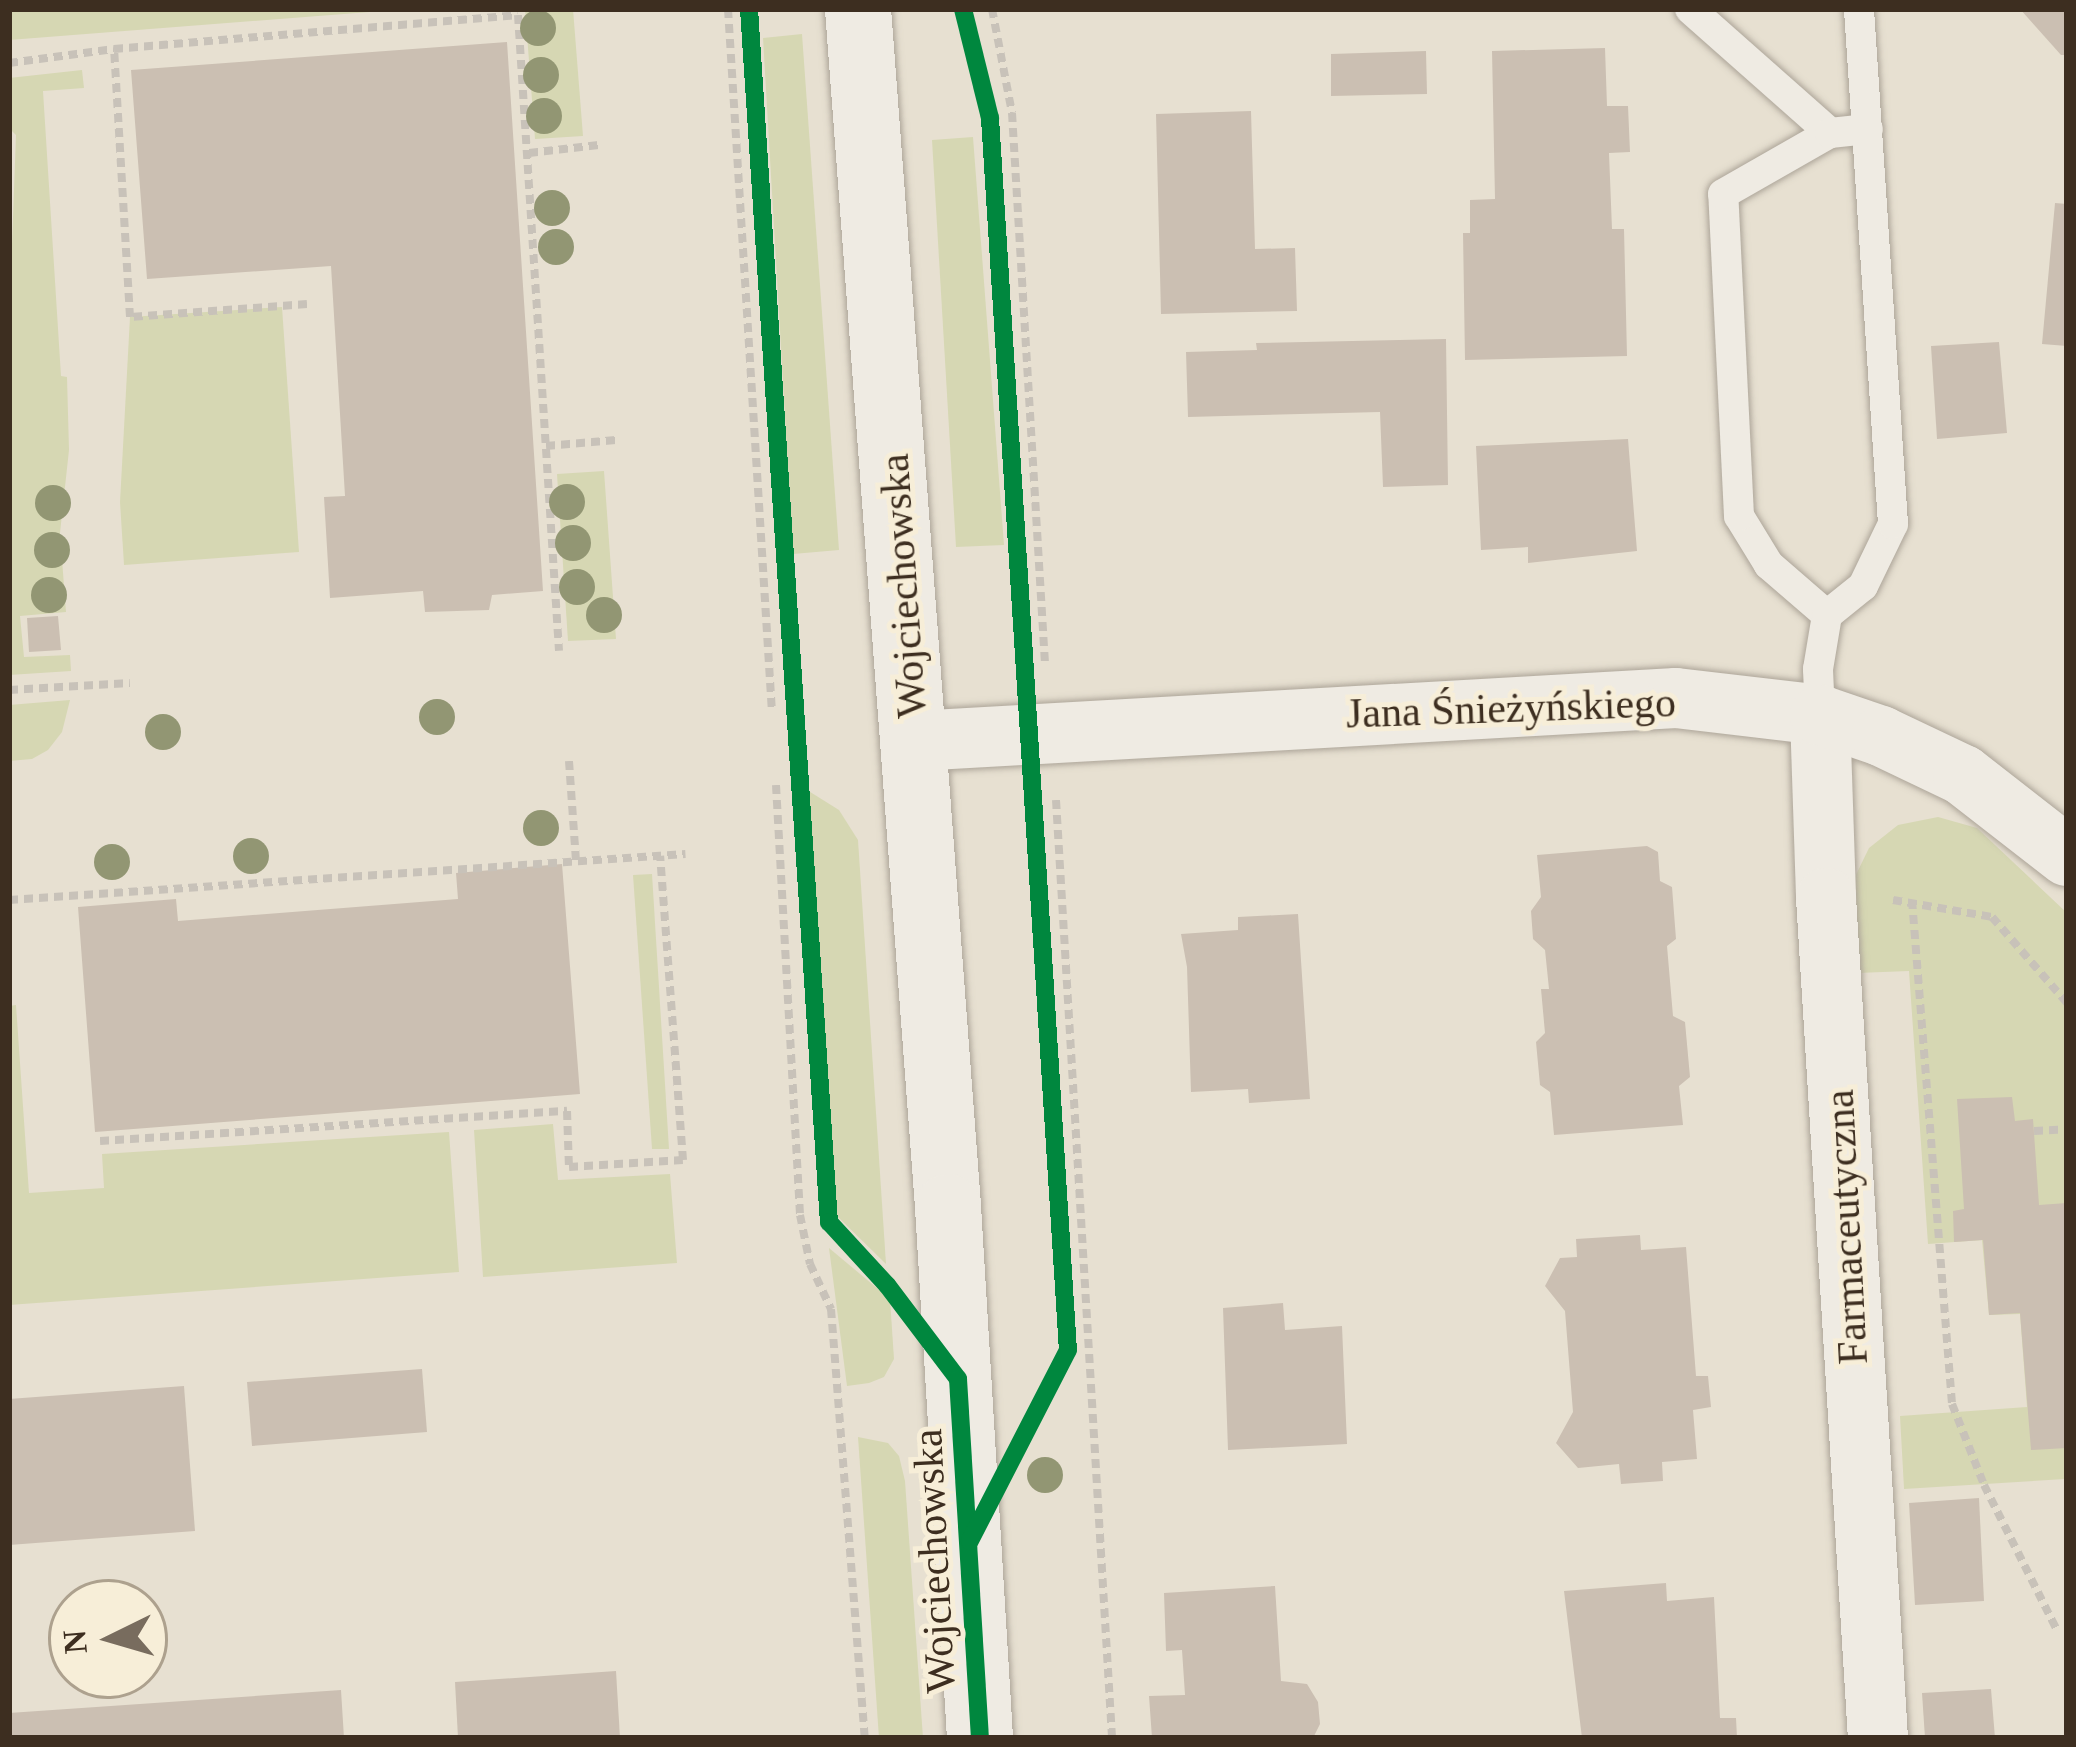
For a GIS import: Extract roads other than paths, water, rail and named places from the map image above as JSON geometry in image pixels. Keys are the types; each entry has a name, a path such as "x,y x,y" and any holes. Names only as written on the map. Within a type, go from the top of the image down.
{"street":[{"name":"Wojciechowska","path":"858,9 915,740 980,1738"},
{"name":"Jana Śnieżyńskiego","path":"915,740 1042,757 1598,700 1676,698 1820,715 1881,736 1963,775 2067,856"},
{"name":"Farmaceutyczna","path":"1820,715 1826,898 1878,1738"}],"lane":[{"path":"1690,9 1830,133"},
{"path":"1820,715 1818,669 1827,615 1863,586 1893,524 1859,9"},
{"path":"1827,615 1769,565 1739,516 1723,194 1830,133 1868,129"}]}
